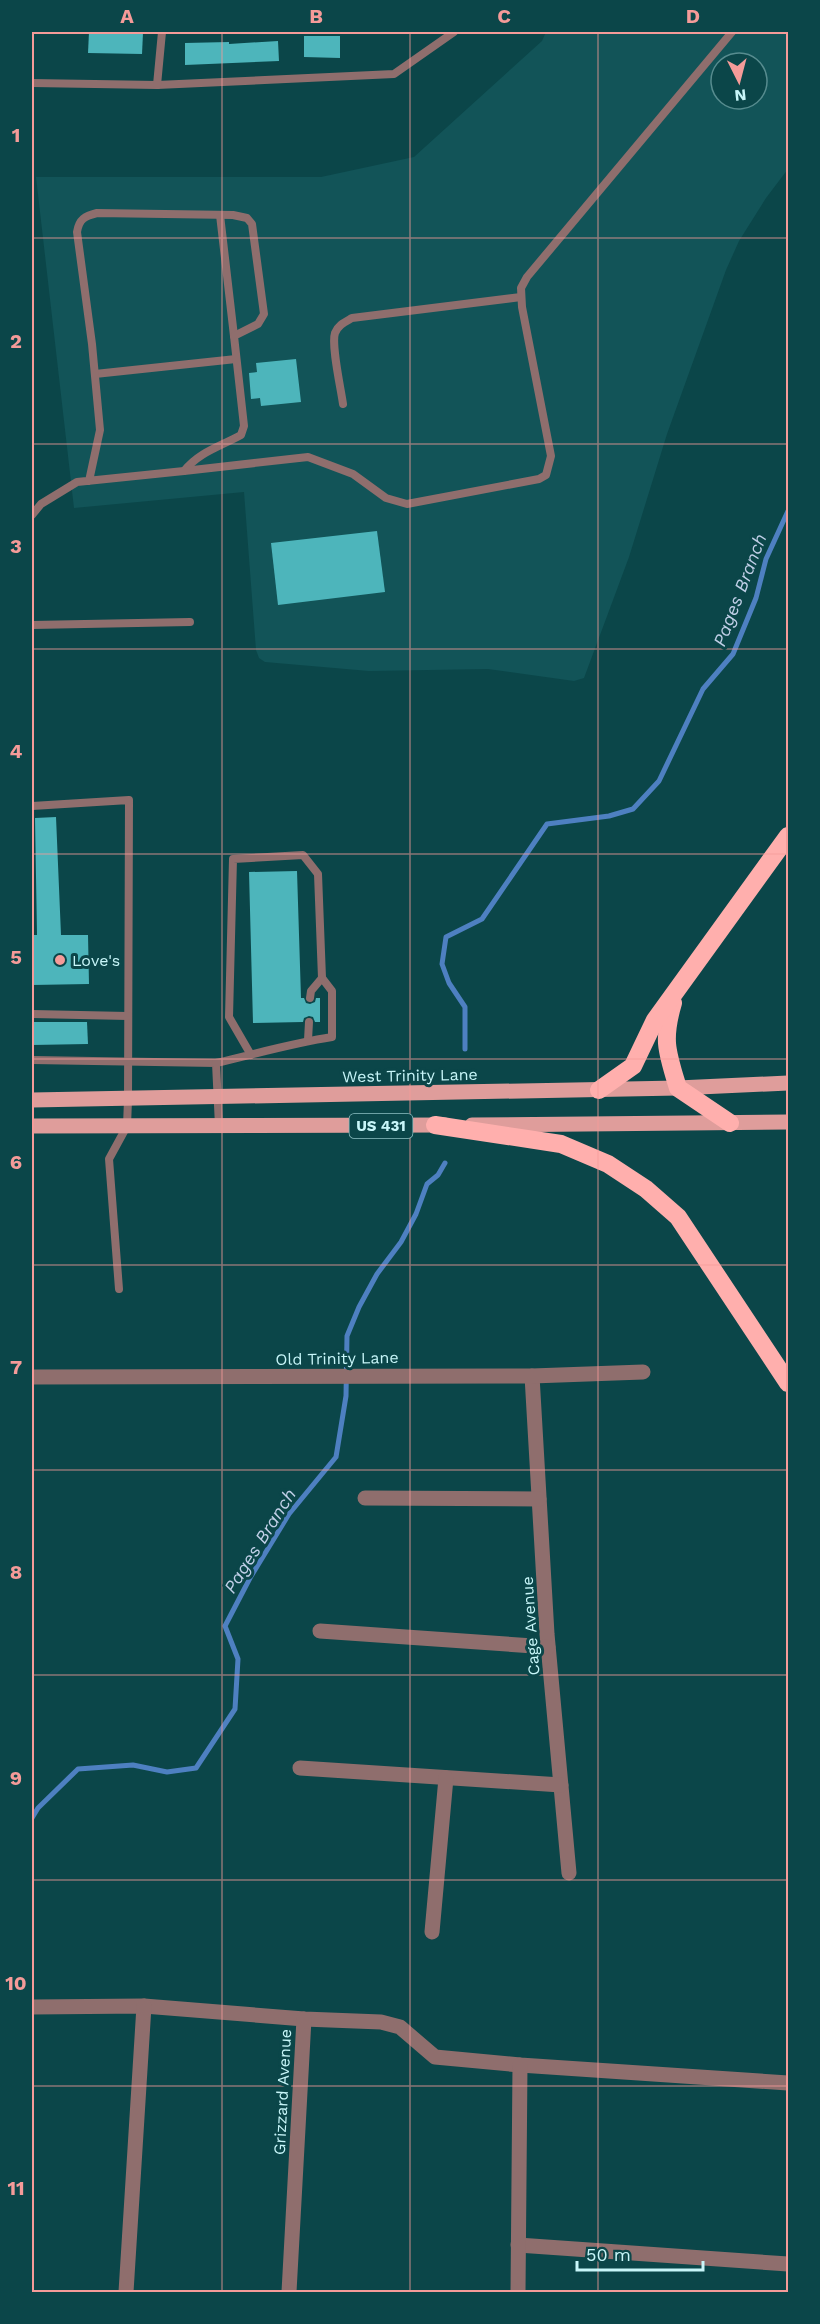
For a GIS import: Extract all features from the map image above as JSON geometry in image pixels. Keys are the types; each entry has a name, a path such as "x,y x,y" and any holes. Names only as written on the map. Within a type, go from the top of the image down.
{"highway":[{"path":"599,1090 633,1066 655,1020 789,836"},
{"path":"676,992 667,1022 666,1046 678,1088 730,1123"},
{"path":"435,1125 561,1144 608,1164 646,1190 678,1217 789,1383"}],"main road":[{"name":"West Trinity Lane","path":"32,1100 599,1090 789,1083"},
{"name":"US 431","path":"32,1126 789,1122"}],"street":[{"name":"Old Trinity Lane","path":"32,1377 532,1376 643,1372"},
{"name":"Cage Avenue","path":"532,1376 548,1647 569,1873"},
{"path":"365,1498 539,1499"},
{"path":"320,1631 548,1647"},
{"path":"300,1768 561,1785"},
{"path":"432,1932 446,1778"},
{"path":"126,2292 144,2006"},
{"name":"Grizzard Avenue","path":"32,2007 144,2006 304,2019 289,2292"},
{"path":"304,2019 381,2022 400,2027 435,2057 789,2083"},
{"path":"518,2292 520,2065"},
{"path":"518,2245 789,2264"}],"lane":[{"path":"157,85 162,32"},
{"path":"32,83 157,85 394,74 454,32"},
{"path":"32,515 41,504 77,482 308,457 353,474 386,498 407,504 539,479 546,475 551,456 521,288 527,277 732,32"},
{"path":"89,481 100,429 77,232 79,223 86,216 97,213 233,215 247,218 252,224 264,314 258,324 234,336"},
{"path":"184,471 201,454 240,435 244,426 220,215"},
{"path":"343,404 334,348 334,334 341,324 352,318 521,297"},
{"path":"95,374 236,358"},
{"path":"32,625 190,622"},
{"path":"32,806 129,800 127,1126 109,1159 119,1289"},
{"path":"32,1060 216,1063 251,1055 308,1040 332,1037 332,991 322,978 318,874 303,855 233,859 229,1017 251,1055"},
{"path":"310,998 311,991 322,978"},
{"path":"32,1014 128,1016"},
{"path":"308,1040 309,1022"},
{"path":"216,1063 219,1126"}],"shaded area":[{"path":"546,32 788,32 788,169 766,198 739,241 726,270 667,434 629,557 584,678 574,681 488,669 369,671 265,662 259,658 256,650 244,492 74,508 36,177 321,177 414,157 542,41"}],"building":[{"path":"89,32 143,33 142,54 88,53"},
{"path":"304,36 340,36 340,58 304,57"},
{"path":"278,41 279,61 185,65 185,43 229,42 229,44"},
{"path":"296,359 301,402 261,406 260,398 251,399 249,373 257,372 256,363"},
{"path":"377,531 385,592 278,605 271,543"},
{"path":"56,817 61,935 88,935 89,984 32,985 32,935 37,935 35,818"},
{"path":"297,871 301,998 310,1004 315,1002 316,998 320,998 320,1022 315,1022 313,1017 309,1016 304,1018 303,1022 253,1023 249,872"},
{"path":"32,1022 87,1022 88,1044 32,1045"}],"waterway":[{"name":"Pages Branch","path":"465,1049 465,1007 449,983 442,964 446,937 482,919 547,824 609,816 633,809 659,781 703,689 733,654 756,598 766,559 788,511"},
{"name":"Pages Branch","path":"32,1818 38,1808 78,1769 133,1765 167,1772 196,1768 235,1709 238,1659 225,1626 250,1578 289,1514 336,1457 346,1396 347,1336 359,1307 377,1274 401,1242 416,1214 427,1184 438,1175 445,1163"}],"place":[{"name":"Love's","path":"60,960"}]}
